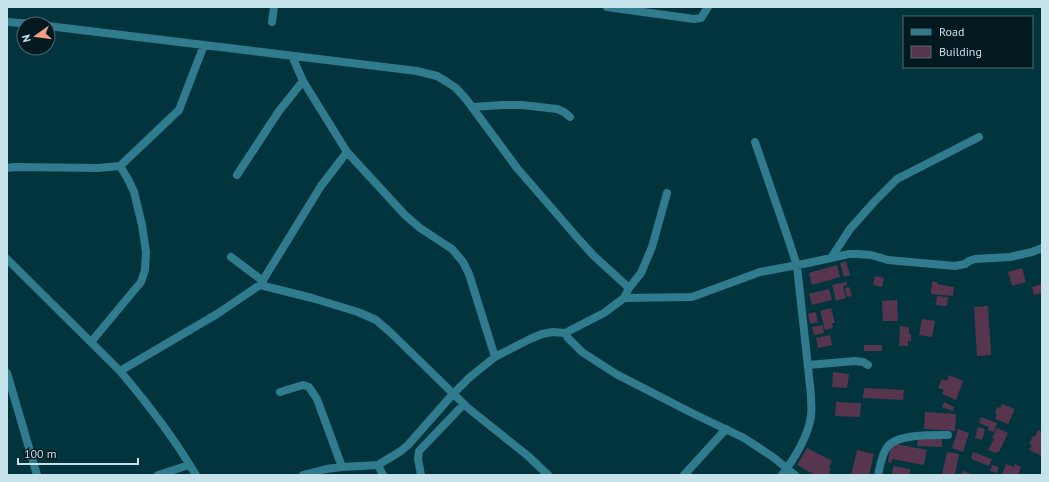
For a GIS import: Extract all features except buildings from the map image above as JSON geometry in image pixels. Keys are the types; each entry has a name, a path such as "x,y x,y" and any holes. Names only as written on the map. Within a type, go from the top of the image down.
{"street":[{"path":"272,22 274,7"},
{"path":"607,7 694,19 700,18 708,7"},
{"path":"56,27 417,71 437,76 456,88 466,99 517,168 574,235 593,255 629,288"},
{"path":"7,168 98,168 120,166 139,146 179,110 204,45"},
{"path":"292,56 303,81 347,152 405,215 420,228 452,249 463,262 469,274 495,357"},
{"path":"237,176 279,111 303,81"},
{"path":"472,107 522,105 557,109 570,117"},
{"path":"831,258 850,229 874,202 898,180 979,137"},
{"path":"755,142 790,241 797,266 811,394 812,414 809,428 784,472"},
{"path":"120,371 217,314 261,283 321,186 347,152"},
{"path":"91,342 141,282 146,270 146,252 142,225 134,192 120,166"},
{"path":"303,475 327,472 342,467 378,465 408,445 453,394 470,377 495,357 542,334 553,332 565,333 604,313 624,298 629,288 642,273 652,247 667,193"},
{"path":"624,298 692,297 760,272 797,266 849,254 871,255 888,260 955,266 965,264 975,259 1010,257 1042,248"},
{"path":"230,257 261,283 358,312 376,320 464,404 528,456 548,475"},
{"path":"7,259 120,371 137,390 196,475"},
{"path":"565,333 582,352 616,374 744,438 773,457 784,472 795,475"},
{"path":"808,365 855,361 868,365"},
{"path":"7,373 37,475"},
{"path":"280,392 303,385 309,387 317,399 342,467"},
{"path":"421,475 418,459 419,451 464,404"},
{"path":"684,475 726,429"},
{"path":"878,475 884,452 889,445 899,440 918,436 948,435"},
{"path":"158,475 189,465"},
{"path":"378,465 383,475"}]}
